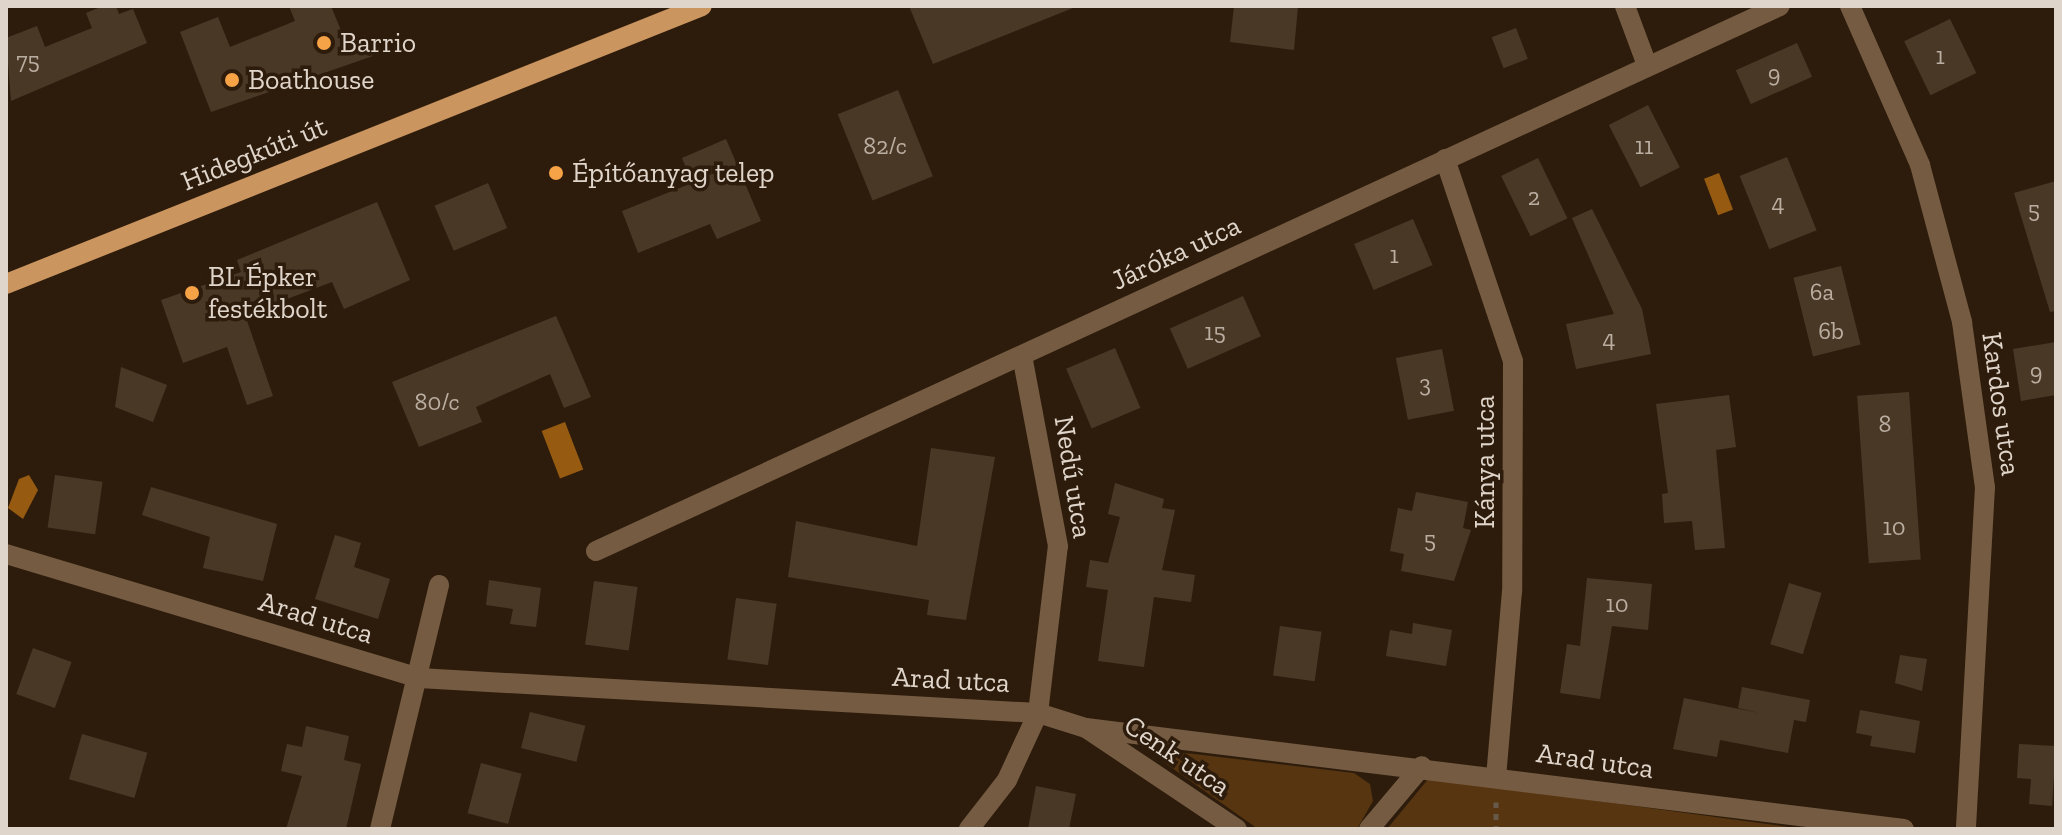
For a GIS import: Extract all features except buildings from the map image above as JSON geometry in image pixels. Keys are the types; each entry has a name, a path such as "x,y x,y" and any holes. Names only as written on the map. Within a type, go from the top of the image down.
{"main road":[{"name":"Hidegkúti út","path":"6,284 702,6"}],"street":[{"path":"1625,6 1647,65"},
{"name":"Járóka utca","path":"596,551 1780,6"},
{"name":"Kardos utca","path":"1850,6 1920,165 1962,322 1985,487 1966,829"},
{"name":"Kánya utca","path":"1445,159 1513,361 1516,486 1496,776"},
{"name":"Nedű utca","path":"969,829 1007,780 1038,713 1058,546 1022,355"},
{"name":"Arad utca","path":"7,557 419,678 1038,713 1086,728 1422,766 1904,829"},
{"path":"380,829 419,678 439,585"},
{"name":"Cenk utca","path":"1086,728 1237,829"},
{"path":"1369,829 1422,766"}],"shaded area":[{"path":"1719,173 1733,209 1718,215 1704,179"},
{"path":"565,422 583,470 560,479 542,431"},
{"path":"29,475 38,490 23,519 8,508 19,479"},
{"path":"1144,748 1354,773 1370,784 1373,801 1357,829 1258,829"},
{"path":"1429,778 1803,829 1387,829"}],"place":[{"name":"Barrio","path":"324,43"},
{"name":"Boathouse","path":"232,80"},
{"name":"Építőanyag telep","path":"556,173"},
{"name":"BL Épker festékbolt","path":"192,293"}]}
